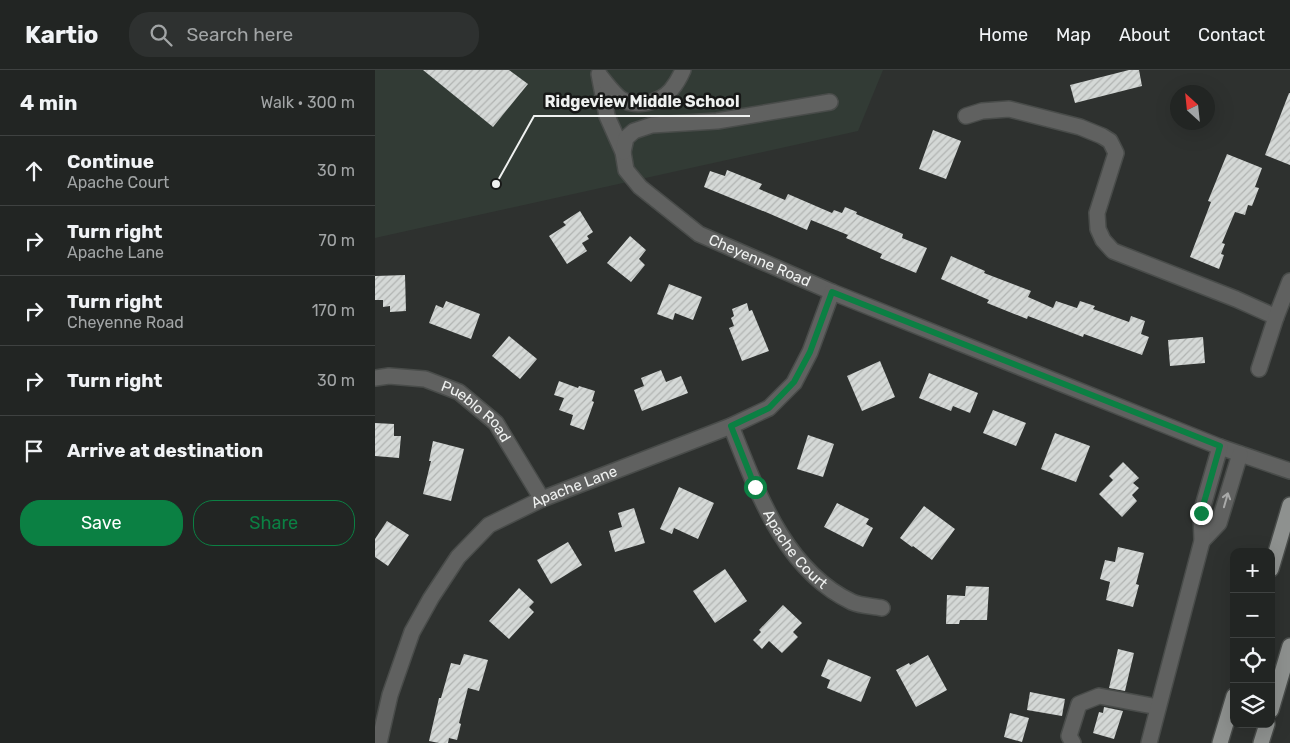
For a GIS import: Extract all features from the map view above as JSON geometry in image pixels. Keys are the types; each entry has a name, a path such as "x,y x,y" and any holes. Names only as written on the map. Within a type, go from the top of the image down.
{"main road":[{"path":"1275,556 1290,506"},
{"path":"1275,697 1290,646"},
{"path":"1220,743 1230,709"},
{"path":"1261,743 1266,728"}],"street":[{"path":"599,72 612,91 623,100 638,103 655,102 670,92 683,70"},
{"name":"Cheyenne Road","path":"599,72 607,116 623,152 626,170 640,187 699,234 832,292 1240,454 1290,471"},
{"path":"623,152 626,138 634,131 652,125 717,121 830,102"},
{"path":"966,116 981,111 1009,109 1080,126 1102,136 1110,142 1116,153 1097,213 1099,229 1103,240 1113,251 1236,299 1276,317"},
{"path":"1259,369 1290,281"},
{"name":"Apache Lane","path":"379,743 390,695 412,632 431,598 459,557 489,525 542,499 731,426 769,408 794,382 810,352 832,292"},
{"name":"Pueblo Road","path":"375,378 389,376 425,379 459,392 496,423 542,499"},
{"name":"Apache Court","path":"731,426 755,487 772,521 791,550 821,583 853,603 882,608"},
{"path":"1149,743 1202,541 1201,513 1220,446"},
{"path":"1202,541 1219,523 1240,454"},
{"path":"1073,743 1069,736 1079,704 1099,696 1158,707"}],"shaded area":[{"path":"375,70 883,70 858,131 375,238"}],"building":[{"path":"423,70 509,70 528,84 493,127"},
{"path":"1129,70 1139,70 1142,86 1075,103 1070,85"},
{"path":"1290,93 1290,165 1265,155"},
{"path":"933,130 961,141 946,179 919,169"},
{"path":"1227,154 1262,168 1255,187 1259,188 1252,206 1248,205 1245,215 1235,212 1222,243 1225,244 1221,254 1224,255 1219,269 1190,257 1211,202 1208,201"},
{"path":"727,170 762,184 759,189 785,200 788,194 832,213 834,210 842,213 845,207 857,212 856,214 903,234 902,238 927,248 916,273 880,258 882,254 846,238 848,235 811,220 807,230 704,187 710,171 725,176"},
{"path":"580,211 593,232 587,236 589,239 582,243 587,251 567,264 549,236 566,225 563,222"},
{"path":"630,236 646,250 639,259 645,265 631,282 607,263"},
{"path":"951,256 985,271 984,273 1031,291 1028,297 1053,308 1056,301 1077,308 1080,301 1095,306 1093,309 1129,322 1131,316 1145,321 1141,334 1149,337 1142,355 1084,334 1083,337 1028,316 1027,319 987,303 989,300 941,279"},
{"path":"405,275 406,311 390,312 390,306 383,307 383,300 375,300 375,276"},
{"path":"669,284 702,297 693,320 675,313 673,320 657,314"},
{"path":"446,301 480,314 471,339 429,323 436,305 443,308"},
{"path":"747,303 749,311 752,310 769,351 742,361 729,328 734,326 731,318 734,316 732,309"},
{"path":"509,336 537,359 520,379 492,356"},
{"path":"1203,337 1205,363 1170,366 1168,340"},
{"path":"880,361 895,397 862,411 847,376"},
{"path":"661,370 666,382 681,376 688,393 642,411 634,390 644,386 641,378"},
{"path":"929,373 978,393 970,413 953,406 951,411 919,398"},
{"path":"559,381 578,388 579,386 595,391 592,401 594,402 584,430 570,425 573,415 559,410 564,398 554,395"},
{"path":"993,410 1026,423 1016,446 983,433"},
{"path":"375,423 394,424 394,436 401,436 399,458 375,456"},
{"path":"1055,433 1090,446 1076,482 1041,469"},
{"path":"808,435 834,444 823,477 797,469"},
{"path":"433,441 464,449 451,501 423,494 431,461 429,461"},
{"path":"1123,462 1139,478 1133,483 1139,488 1132,495 1137,501 1122,517 1099,494 1113,480 1109,476"},
{"path":"679,487 714,503 698,539 674,528 672,534 660,529"},
{"path":"837,503 869,519 866,524 873,528 863,547 824,527"},
{"path":"924,506 955,529 932,560 900,538"},
{"path":"634,508 645,543 615,552 609,531 622,527 618,513"},
{"path":"387,521 409,535 388,566 375,557 375,539"},
{"path":"568,542 582,565 551,584 537,560"},
{"path":"1118,547 1144,553 1136,584 1139,585 1133,607 1106,600 1110,582 1100,579 1105,560 1115,562"},
{"path":"725,569 747,601 715,623 693,591"},
{"path":"966,586 989,587 987,620 960,620 959,624 946,624 947,595 965,596"},
{"path":"519,588 534,602 529,607 534,612 509,639 489,621"},
{"path":"783,605 802,623 793,632 798,637 782,653 769,641 762,649 753,640 761,632 759,630"},
{"path":"1118,649 1134,653 1125,691 1109,688"},
{"path":"464,654 488,660 479,691 468,688 459,723 461,724 457,740 449,738 448,743 429,741 439,698 441,698 451,663 460,665"},
{"path":"928,655 947,690 916,707 896,670"},
{"path":"828,659 871,677 861,702 827,688 830,680 821,676"},
{"path":"1030,692 1065,699 1062,716 1027,710"},
{"path":"1104,707 1123,711 1114,739 1093,733 1099,712 1103,713"},
{"path":"1010,713 1029,718 1022,742 1004,737"}],"place":[{"name":"Ridgeview Middle School","path":"496,184"}],"route":[{"path":"755,487 731,426 769,408 794,382 810,352 832,292 1220,446 1201,513"}]}
